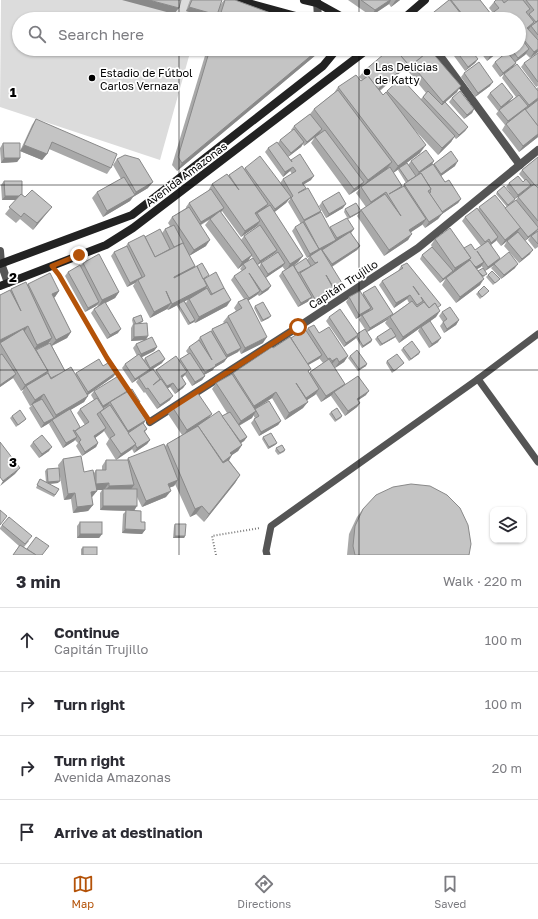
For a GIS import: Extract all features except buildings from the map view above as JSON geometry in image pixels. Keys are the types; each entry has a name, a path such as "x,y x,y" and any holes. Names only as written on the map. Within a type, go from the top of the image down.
{"main road":[{"path":"237,0 281,12"},
{"path":"304,0 317,2 334,12"},
{"path":"414,12 425,0"},
{"name":"Avenida Amazonas","path":"1,264 132,215 323,66 331,56"},
{"name":"Avenida Amazonas","path":"4,285 106,245 133,228 359,56"}],"street":[{"path":"317,2 318,12"},
{"path":"440,56 520,165"},
{"name":"Capitán Trujillo","path":"150,422 418,248 538,150"},
{"path":"0,251 4,285"}],"lane":[{"path":"267,555 266,551 272,526 478,379 538,334"},
{"path":"478,379 538,462"}],"path":[{"path":"52,266 112,364"},
{"path":"137,403 150,422"},
{"path":"216,555 212,536 272,526"}],"shaded area":[{"name":"Estadio de Fútbol Carlos Vernaza","path":"1,0 205,0 202,12 12,12 12,56 189,56 160,160 0,107"}],"place":[{"name":"Las Delicias de Katty","path":"367,72"},
{"name":"Estadio de Fútbol Carlos Vernaza","path":"92,78"}],"route":[{"path":"79,255 52,266 59,275 107,358 150,422 298,327"}]}
